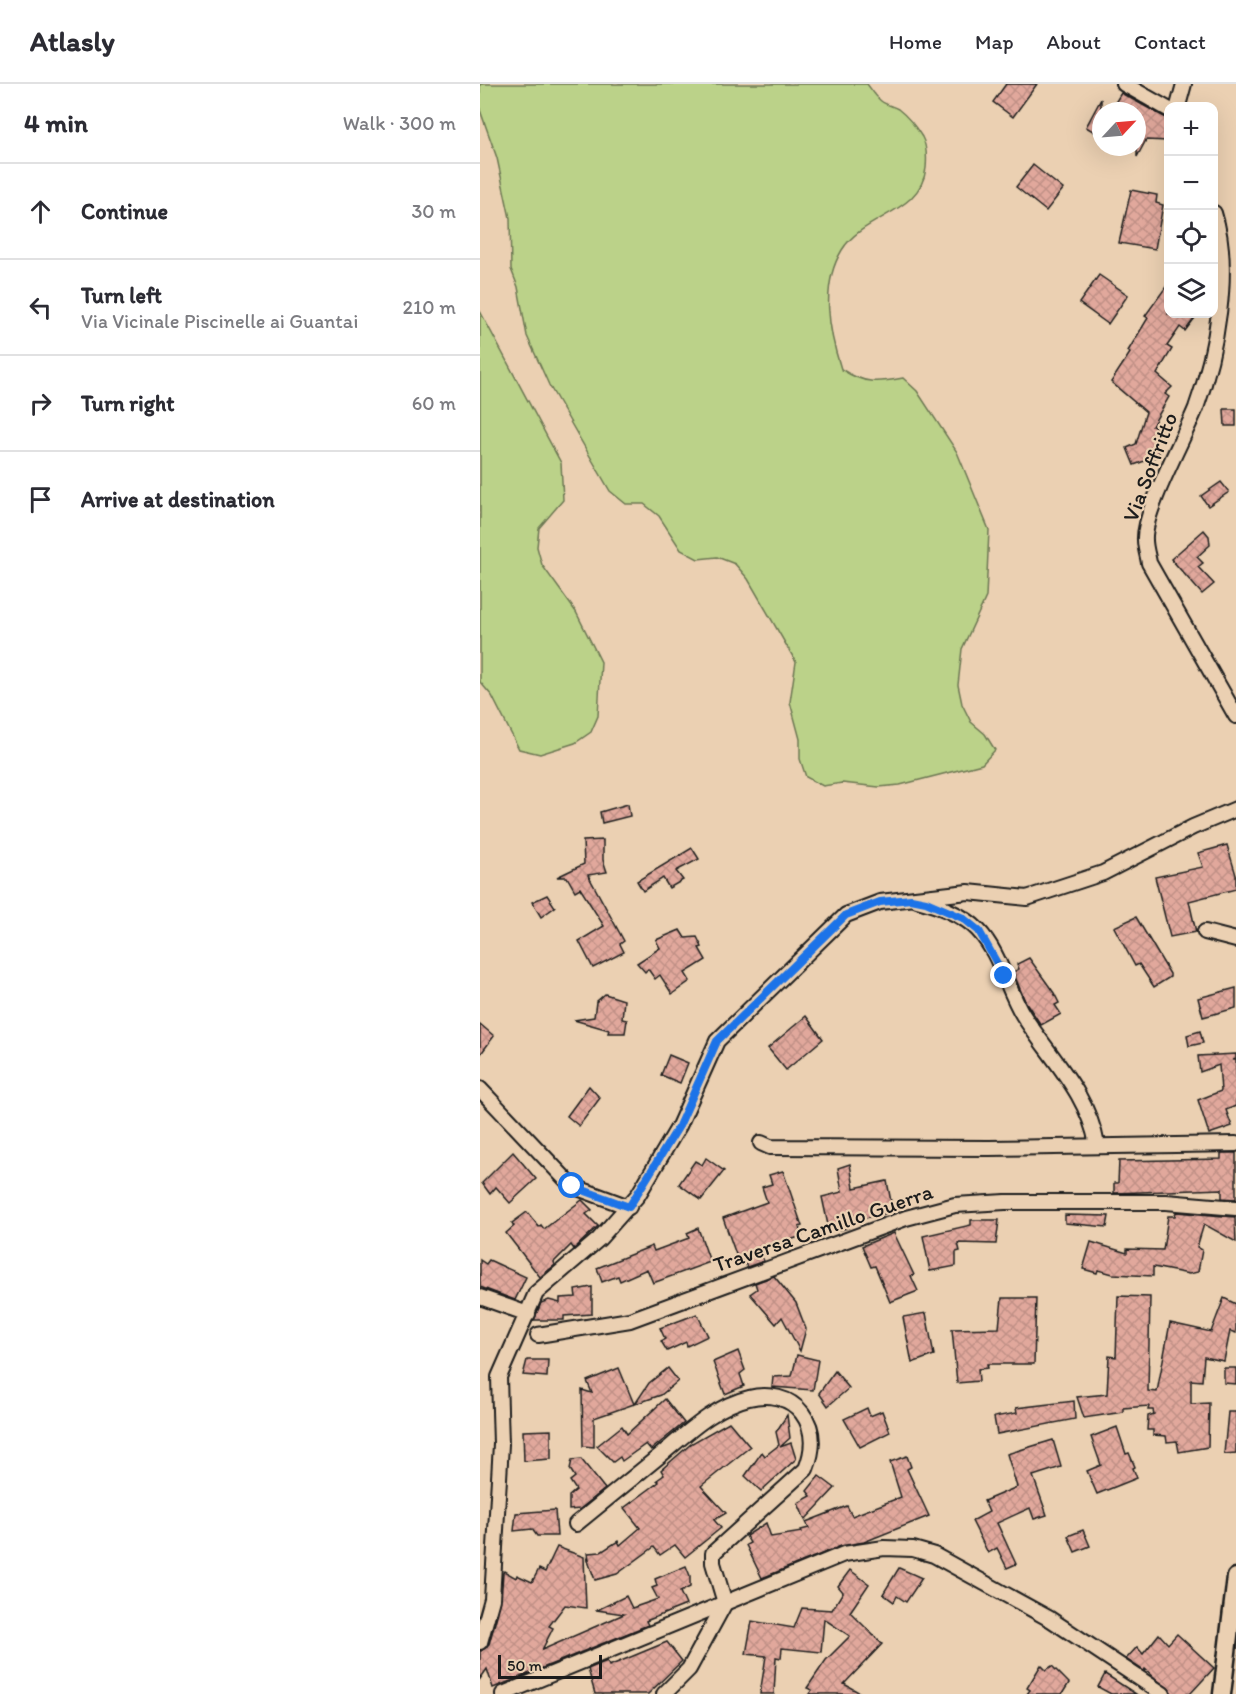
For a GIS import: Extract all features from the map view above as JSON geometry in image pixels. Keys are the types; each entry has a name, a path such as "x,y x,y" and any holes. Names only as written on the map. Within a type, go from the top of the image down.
{"street":[{"path":"1124,84 1164,107"},
{"path":"1179,102 1184,84"},
{"name":"Via Soffritto","path":"1218,234 1221,250 1216,335 1196,406 1155,503 1144,539 1149,563 1236,716"},
{"path":"480,1642 492,1599 501,1444 499,1377 536,1293 598,1239 629,1207 679,1126 717,1041 846,915 880,902 968,892 1028,898 1103,873 1194,827 1236,809"},
{"path":"911,899 963,918 979,931 1023,1014 1078,1093 1094,1127 1097,1145"},
{"path":"1204,932 1236,940"},
{"path":"480,1089 572,1186 629,1207"},
{"path":"761,1143 770,1147 897,1148 1236,1144"},
{"name":"Traversa Camillo Guerra","path":"538,1335 630,1320 906,1218 955,1205 1005,1202 1166,1202 1236,1208"},
{"path":"480,1297 528,1314"},
{"path":"576,1524 694,1428 725,1408 747,1398 765,1395 795,1404 812,1430 812,1454 806,1469 713,1553 713,1563 725,1603 689,1669 664,1694"},
{"path":"502,1694 844,1554 884,1548 913,1549 934,1556 1050,1619 1163,1694"},
{"path":"1222,1694 1236,1577"},
{"path":"538,1694 539,1679"}],"green space":[{"path":"480,84 867,84 879,99 898,109 917,129 924,140 926,152 926,168 922,183 903,205 864,228 842,250 831,279 830,325 841,369 870,381 903,378 917,391 957,452 989,530 986,597 962,649 958,685 962,704 971,722 985,734 995,750 982,764 900,785 879,787 842,783 823,786 806,777 800,759 800,739 790,702 796,662 748,579 735,564 717,557 698,559 681,550 659,516 644,504 626,504 610,491 549,385 527,336 518,287 511,269 510,218 497,158 480,110"},
{"path":"480,311 561,463 563,500 539,528 537,547 542,565 576,612 601,662 598,716 591,732 575,743 540,754 519,749 492,696 480,682"}],"building":[{"path":"1006,84 1037,84 1013,117 993,102"},
{"path":"1121,93 1137,102 1116,102"},
{"path":"1146,107 1164,117 1164,141 1146,140"},
{"path":"1092,116 1092,131 1086,127"},
{"path":"1033,165 1063,189 1046,211 1016,187"},
{"path":"1131,190 1157,195 1156,203 1163,205 1155,249 1119,243"},
{"path":"1099,275 1128,295 1108,324 1079,303"},
{"path":"1164,290 1164,318 1195,318 1185,331 1180,327 1167,346 1172,349 1157,374 1172,387 1165,394 1169,397 1152,426 1160,429 1155,444 1160,455 1134,465 1127,448 1136,444 1146,412 1111,382 1130,353 1128,351 1148,318 1145,316"},
{"path":"1224,409 1236,409 1236,426 1225,426"},
{"path":"1221,482 1229,492 1208,506 1201,496"},
{"path":"1204,530 1209,536 1210,545 1197,557 1203,563 1198,567 1214,584 1202,594 1171,559"},
{"path":"628,804 630,816 602,823 600,812"},
{"path":"603,840 603,860 607,872 588,875 624,941 620,944 624,952 593,968 579,941 604,926 580,888 575,891 567,877 557,877 584,864 583,841"},
{"path":"1227,845 1236,875 1236,889 1189,901 1196,932 1170,937 1155,877 1203,867 1198,853"},
{"path":"692,848 699,859 676,871 683,880 669,888 663,878 643,891 637,881"},
{"path":"547,895 555,907 541,917 532,902"},
{"path":"1136,917 1170,974 1170,977 1154,987 1139,964 1135,966 1114,927"},
{"path":"680,930 685,938 697,937 702,947 699,948 706,960 685,973 690,981 672,994 660,975 655,979 648,969 645,972 637,963 660,948 656,940"},
{"path":"1029,958 1054,993 1059,1003 1055,1005 1061,1014 1041,1025 1025,1001 1013,972 1019,969 1017,964"},
{"path":"1236,988 1236,1008 1203,1017 1198,998"},
{"path":"605,994 624,1000 622,1019 627,1020 625,1033 608,1033 609,1030 574,1020 594,1017 596,1002"},
{"path":"806,1016 823,1039 786,1070 768,1048"},
{"path":"480,1024 494,1036 480,1055"},
{"path":"1200,1031 1203,1043 1189,1046 1187,1035"},
{"path":"1236,1054 1236,1059 1233,1060 1236,1060 1236,1106 1226,1110 1232,1126 1209,1134 1198,1100 1221,1091 1219,1065 1200,1072 1198,1056"},
{"path":"669,1055 688,1063 680,1083 661,1075"},
{"path":"589,1086 600,1098 579,1126 567,1116"},
{"path":"513,1152 536,1179 510,1203 496,1187 490,1194 482,1183"},
{"path":"1221,1153 1236,1153 1236,1199 1222,1198 1222,1189 1114,1193 1114,1183 1118,1183 1119,1161 1221,1159"},
{"path":"706,1158 724,1171 701,1200 679,1184 695,1161 702,1165"},
{"path":"850,1164 854,1188 887,1181 893,1212 847,1222 848,1228 834,1231 832,1224 828,1225 822,1197 842,1192 838,1168"},
{"path":"783,1171 802,1226 799,1227 802,1236 763,1249 765,1254 761,1255 764,1261 747,1267 744,1261 739,1263 723,1218 767,1202 762,1187 772,1184 769,1175"},
{"path":"582,1200 592,1210 586,1214 598,1226 574,1249 571,1245 554,1262 555,1265 540,1277 506,1233 514,1226 512,1223 527,1212 539,1227 541,1225 544,1229"},
{"path":"1176,1212 1235,1217 1236,1242 1204,1224 1197,1247 1202,1250 1198,1272 1189,1274 1153,1267 1153,1276 1113,1274 1098,1270 1097,1273 1083,1269 1091,1242 1127,1253 1127,1249 1163,1250 1168,1216 1175,1216"},
{"path":"1065,1215 1109,1216 1107,1227 1065,1223"},
{"path":"971,1220 999,1220 996,1244 958,1243 960,1251 956,1252 956,1266 930,1271 923,1236 971,1225"},
{"path":"698,1228 710,1262 653,1283 647,1269 620,1281 618,1276 602,1282 597,1268 652,1246 654,1251 689,1238 687,1233"},
{"path":"894,1233 914,1275 911,1276 918,1291 890,1302 875,1266 871,1267 862,1246"},
{"path":"480,1260 486,1264 489,1260 526,1277 515,1300 480,1287"},
{"path":"774,1276 796,1303 806,1329 800,1351 782,1317 776,1324 750,1294 757,1289 755,1283"},
{"path":"592,1287 592,1314 564,1316 564,1320 534,1320 541,1303 549,1300 560,1303 560,1298 576,1297 575,1290"},
{"path":"1118,1296 1150,1297 1148,1391 1157,1392 1170,1323 1211,1332 1224,1298 1236,1304 1236,1333 1230,1331 1224,1361 1204,1357 1202,1381 1191,1380 1191,1404 1209,1403 1208,1447 1179,1452 1177,1441 1167,1442 1166,1436 1153,1435 1153,1430 1147,1430 1148,1416 1154,1414 1153,1410 1148,1410 1149,1406 1123,1408 1123,1412 1084,1418 1077,1397 1107,1394 1109,1356 1116,1357"},
{"path":"1002,1298 1036,1298 1034,1364 987,1364 988,1368 978,1369 979,1381 957,1383 952,1329 999,1328"},
{"path":"926,1313 934,1355 912,1363 903,1317"},
{"path":"697,1314 708,1336 687,1346 686,1342 667,1351 661,1341 665,1339 660,1328"},
{"path":"738,1351 745,1370 740,1374 744,1386 725,1394 713,1362"},
{"path":"797,1355 818,1360 813,1390 772,1387 773,1377 792,1376"},
{"path":"527,1360 548,1360 547,1377 523,1375"},
{"path":"619,1368 634,1404 594,1418 594,1447 583,1446 582,1390 592,1393 587,1381"},
{"path":"668,1368 678,1381 661,1395 635,1404 649,1383"},
{"path":"1224,1368 1236,1368 1236,1384 1224,1383"},
{"path":"835,1371 849,1388 828,1406 819,1393"},
{"path":"665,1399 684,1423 651,1450 646,1444 622,1461 620,1457 613,1462 597,1446 622,1426 627,1434"},
{"path":"1074,1401 1075,1419 997,1434 994,1417 1017,1413 1016,1408"},
{"path":"867,1408 870,1416 882,1411 890,1432 860,1447 844,1419"},
{"path":"1228,1412 1236,1412 1236,1453 1224,1454"},
{"path":"787,1415 790,1438 780,1447 791,1443 796,1459 761,1491 745,1476 762,1452 765,1456 779,1445 776,1432"},
{"path":"729,1422 750,1447 701,1486 726,1513 714,1520 721,1528 685,1557 675,1545 660,1555 654,1547 617,1574 595,1580 587,1558 589,1559 588,1553 601,1552 618,1541 620,1545 640,1528 624,1508 659,1482 657,1480 664,1475 661,1470 692,1443"},
{"path":"1117,1427 1126,1454 1129,1453 1135,1467 1133,1468 1137,1478 1097,1494 1087,1471 1101,1465 1091,1437"},
{"path":"551,1430 551,1459 524,1461 523,1431"},
{"path":"1053,1440 1061,1467 1033,1476 1047,1515 1034,1519 1030,1508 997,1523 1016,1564 1007,1568 997,1548 988,1553 972,1521 989,1512 984,1501 1017,1487 1007,1454"},
{"path":"907,1456 911,1467 907,1469 929,1516 864,1542 841,1546 762,1578 746,1545 750,1543 746,1536 766,1523 771,1537 802,1532 801,1530 809,1528 806,1522 847,1506 852,1516 901,1497 890,1462"},
{"path":"581,1459 605,1489 580,1509 569,1510 569,1496 576,1490 570,1481 575,1477 570,1469 572,1460"},
{"path":"819,1476 835,1488 805,1520 798,1503 811,1496 807,1491"},
{"path":"555,1510 557,1536 537,1536 532,1529 514,1531 516,1513"},
{"path":"1083,1530 1090,1546 1075,1552 1068,1536"},
{"path":"557,1547 584,1557 586,1608 565,1605 549,1626 553,1628 542,1650 624,1614 597,1610 626,1596 632,1608 658,1599 652,1588 657,1586 655,1579 686,1566 690,1576 690,1587 680,1592 686,1605 646,1621 648,1625 493,1688 487,1669 480,1679 480,1652 489,1644 501,1601 503,1573 504,1571 516,1578 517,1575 532,1582 539,1569 545,1572"},
{"path":"899,1568 922,1578 906,1602 897,1596 894,1602 883,1594"},
{"path":"850,1570 869,1584 850,1612 882,1644 844,1684 862,1694 809,1694 812,1690 807,1688 826,1660 850,1636 824,1619 821,1652 782,1648 781,1658 776,1657 774,1694 760,1694 766,1656 746,1654 752,1621 794,1628 802,1608 832,1610 843,1592 838,1586"},
{"path":"1159,1634 1168,1644 1177,1634 1214,1668 1190,1694 1173,1694 1145,1669 1144,1671 1126,1659 1137,1647 1143,1654"},
{"path":"667,1642 682,1661 648,1694 595,1694 588,1669 607,1661 609,1666"},
{"path":"1041,1665 1046,1670 1052,1666 1069,1683 1062,1694 1027,1694 1030,1690 1027,1688"},
{"path":"1105,1674 1136,1694 1111,1694 1098,1687"}],"route":[{"path":"572,1186 629,1207 638,1196 679,1126 717,1041 846,915 880,902 911,899 926,902 963,918 979,931 1004,976"}]}
